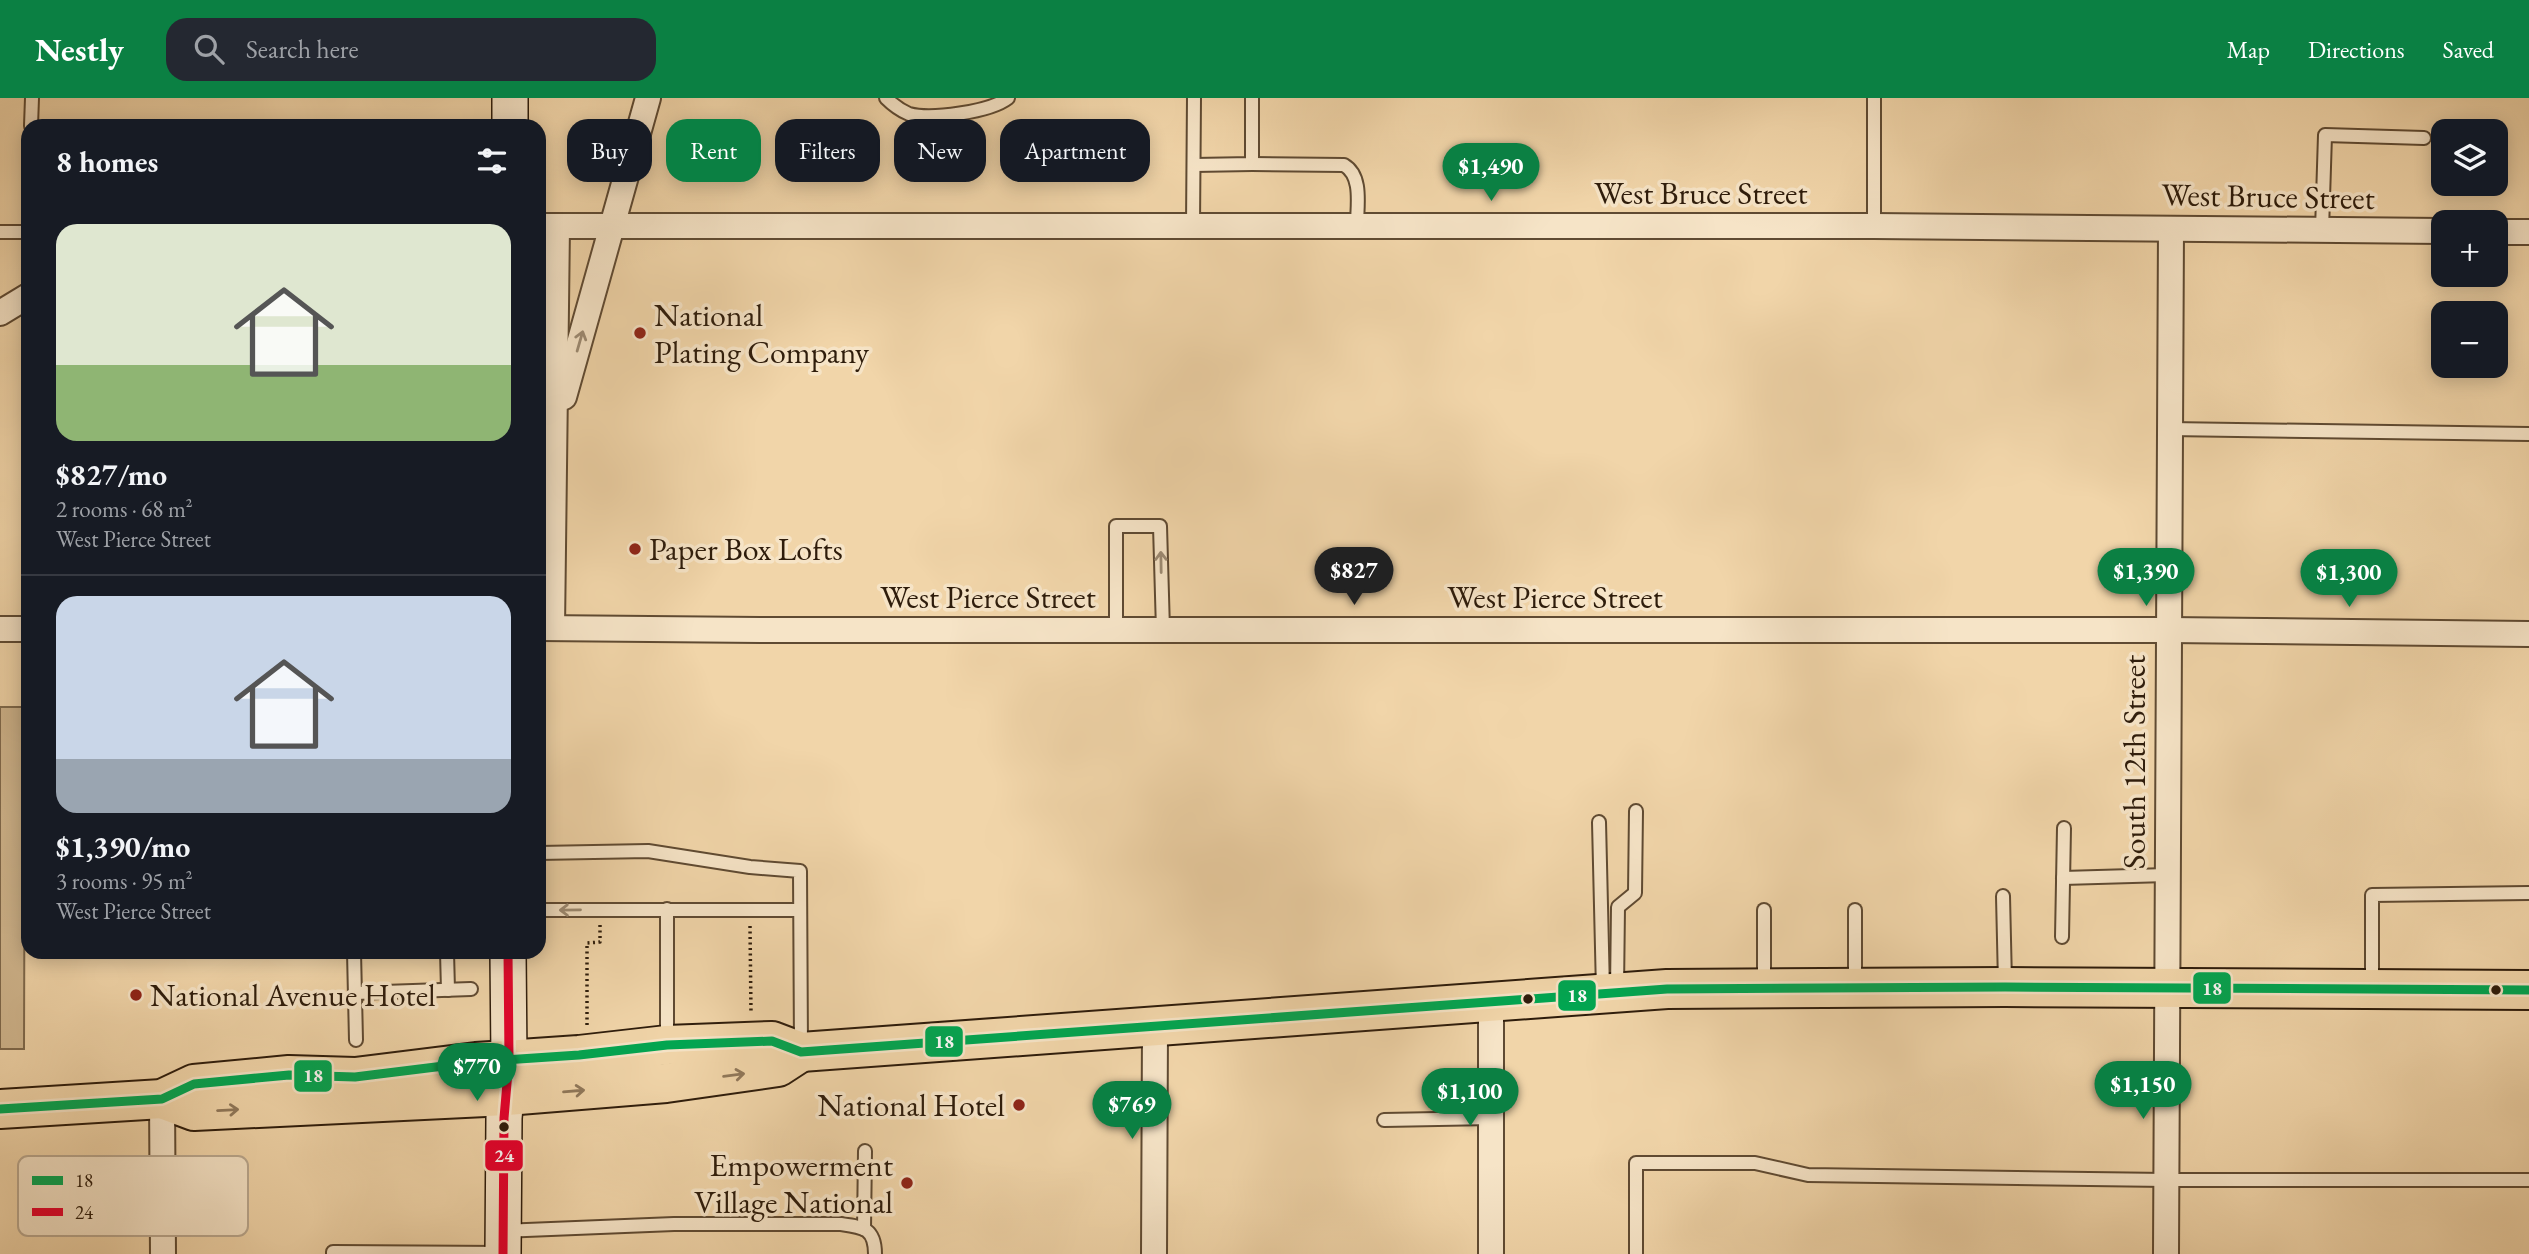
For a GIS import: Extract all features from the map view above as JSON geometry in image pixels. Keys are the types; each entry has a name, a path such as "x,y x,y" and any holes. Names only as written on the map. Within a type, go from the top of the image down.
{"main road":[{"path":"510,98 510,119"},
{"path":"503,1246 508,959"},
{"path":"507,1078 667,1045 772,1041 801,1052 1667,989 2006,987 2529,990"},
{"path":"666,1083 667,1045"},
{"path":"0,1109 162,1099 194,1111 355,1073 666,1083 778,1067 801,1052"}],"street":[{"path":"555,430 648,98"},
{"path":"546,628 555,430 548,351 548,226"},
{"name":"West Bruce Street","path":"548,226 1874,226 2431,231"},
{"name":"South 12th Street","path":"2166,1254 2171,229"},
{"path":"2508,232 2529,232"},
{"path":"0,313 21,300"},
{"name":"West Pierce Street","path":"546,628 2169,630 2529,634"},
{"path":"0,629 21,629"},
{"path":"1491,1003 1491,1254"},
{"path":"1154,1254 1155,1028"},
{"path":"162,1099 162,1156"},
{"path":"163,1236 163,1254"}],"lane":[{"path":"31,119 32,98"},
{"path":"886,98 909,114 942,116 982,110 1008,98"},
{"path":"1193,225 1195,98"},
{"path":"1252,98 1252,164"},
{"path":"1874,98 1874,226"},
{"path":"2322,230 2325,135 2424,138"},
{"path":"1194,165 1344,165 1349,168 1356,183 1357,225"},
{"path":"0,232 21,232"},
{"path":"2169,429 2529,434"},
{"path":"1116,630 1116,527 1160,527 1163,630"},
{"path":"1610,993 1618,907 1635,893 1636,811"},
{"path":"1599,822 1610,993"},
{"path":"2062,937 2064,828"},
{"path":"546,853 648,851 750,867 800,871 801,1052"},
{"path":"2063,878 2167,875"},
{"path":"2372,989 2372,895 2529,893"},
{"path":"2003,896 2006,987"},
{"path":"667,909 667,1045"},
{"path":"546,910 800,910"},
{"path":"1764,910 1764,987"},
{"path":"1855,910 1855,988"},
{"path":"354,959 355,1073"},
{"path":"447,959 448,990"},
{"path":"355,993 471,989"},
{"path":"1384,1120 1492,1118"},
{"path":"864,1228 865,1151"},
{"path":"1636,1254 1636,1163 1755,1163 1808,1175 2166,1180 2529,1180"},
{"path":"333,1254 503,1246 674,1224 841,1224 864,1228 870,1232 875,1244 875,1254"}],"path":[{"path":"751,910 752,1022"},
{"path":"587,1030 587,943 600,942 600,934"}],"shaded area":[{"path":"0,707 21,707 21,959 24,959 24,1049 0,1049"}],"transit line":[{"name":"24","path":"503,1254 504,1118 509,1060 508,959"},
{"name":"18","path":"0,1109 162,1099 194,1084 289,1075 355,1077 476,1062 579,1055 667,1045 772,1041 801,1052 1667,989 2005,987 2529,990"}],"place":[{"name":"National Plating Company","path":"640,333"},
{"name":"Paper Box Lofts","path":"635,549"},
{"name":"National Avenue Hotel","path":"136,995"},
{"name":"National Hotel","path":"1019,1105"},
{"name":"Empowerment Village National","path":"907,1183"}]}
